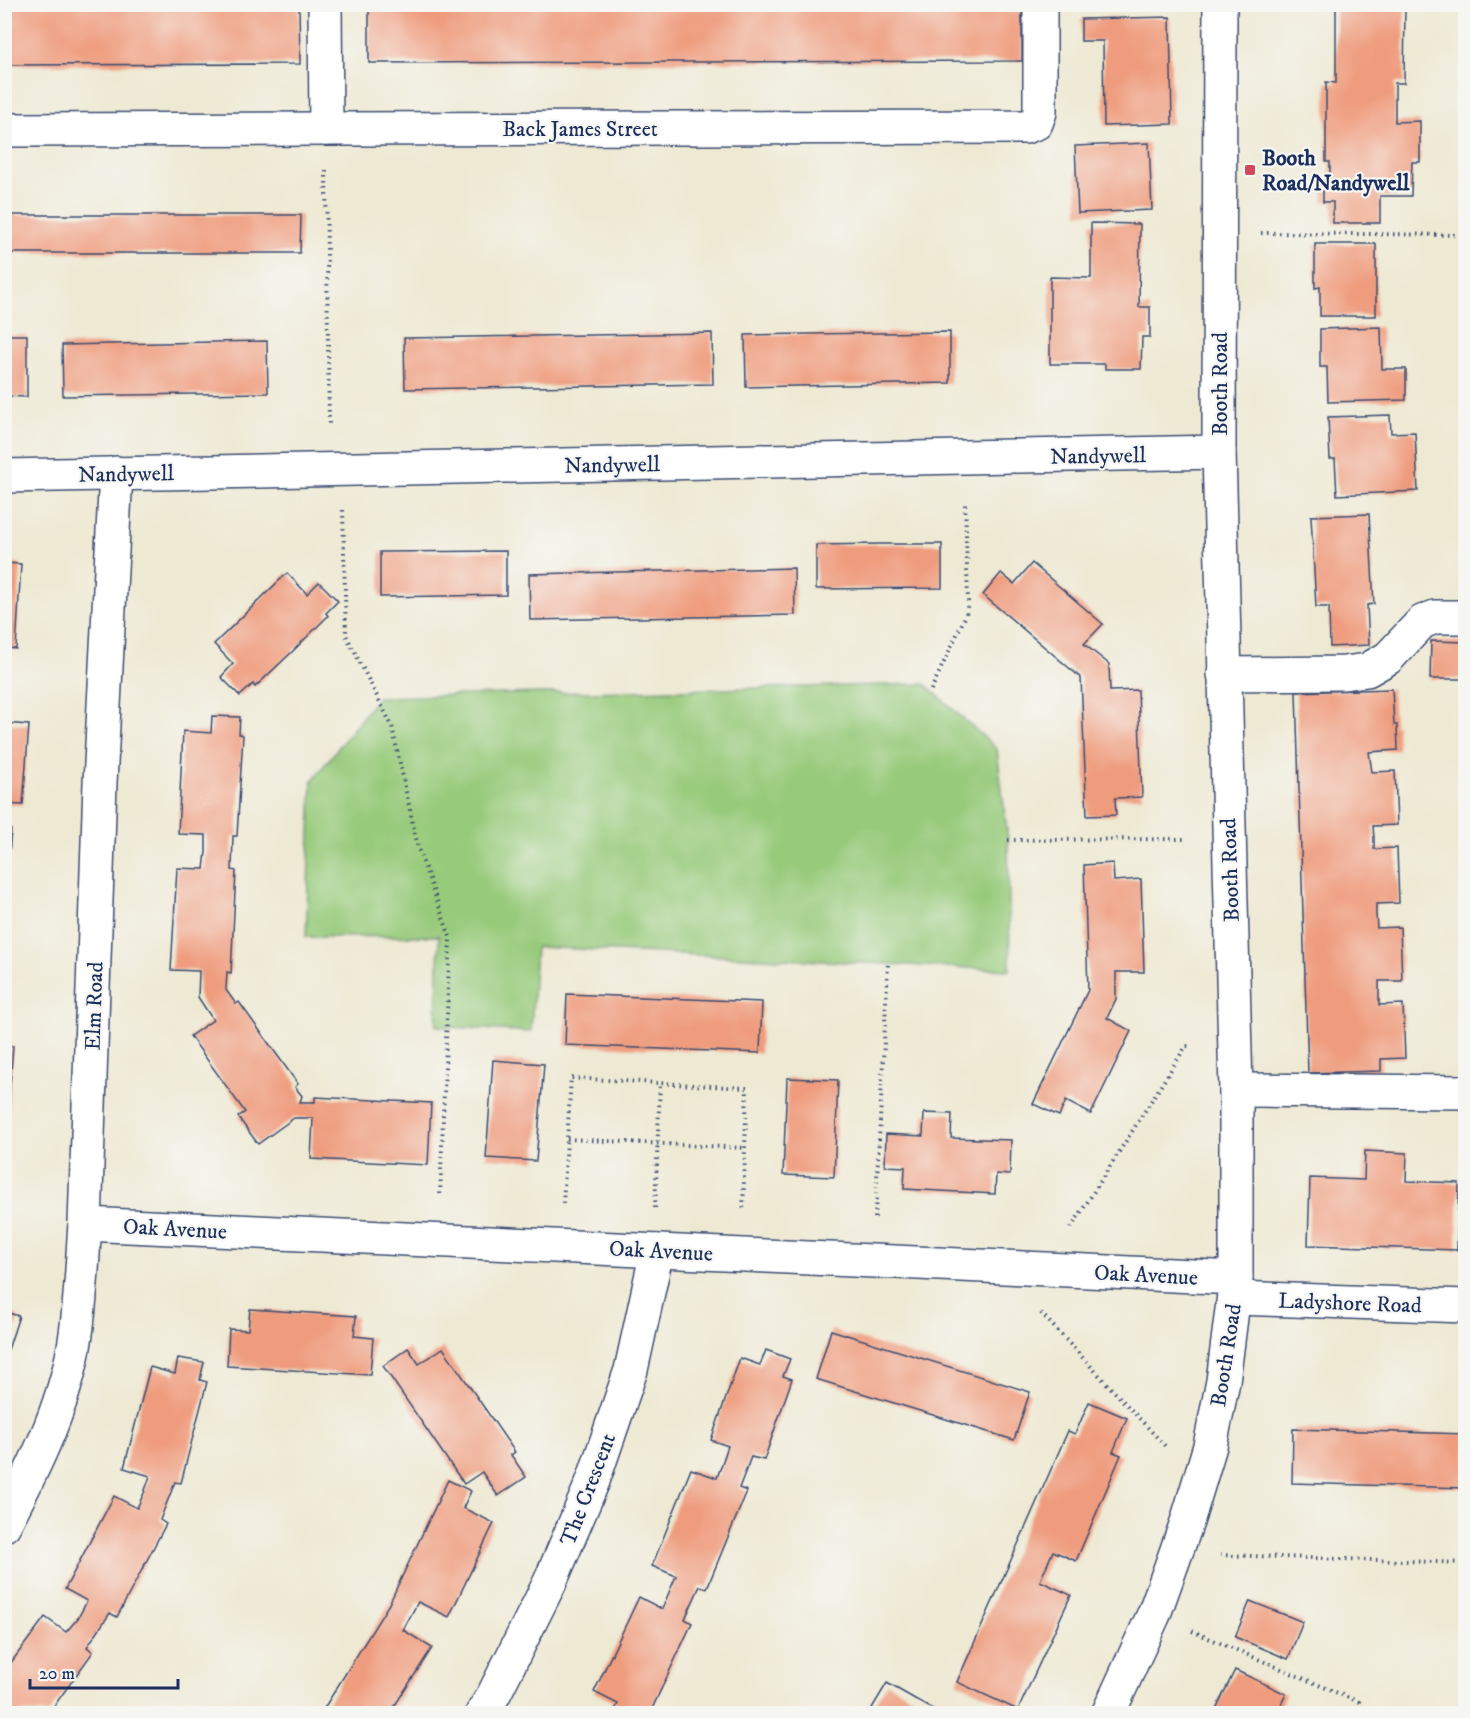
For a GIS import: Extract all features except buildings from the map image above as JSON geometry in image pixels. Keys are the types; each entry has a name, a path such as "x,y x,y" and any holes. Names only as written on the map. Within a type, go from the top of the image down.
{"street":[{"path":"325,4 326,129"},
{"name":"Back James Street","path":"4,130 1025,127 1036,123 1040,112 1040,4"},
{"name":"Booth Road","path":"1108,1713 1154,1614 1199,1482 1223,1381 1236,1288 1236,1090 1219,452 1220,4"},
{"name":"Nandywell","path":"4,476 1219,452"},
{"name":"Elm Road","path":"4,1525 37,1461 57,1407 74,1348 85,1224 100,783 116,474"},
{"path":"1224,674 1344,673 1367,670 1388,658 1422,622 1435,617 1466,617"},
{"path":"1236,1090 1466,1092"},
{"name":"Oak Avenue","path":"85,1224 1044,1269 1236,1288"},
{"name":"The Crescent","path":"482,1713 494,1694 550,1582 593,1481 632,1370 655,1250"},
{"name":"Ladyshore Road","path":"1236,1288 1466,1306"}],"path":[{"path":"326,129 336,469 346,635 392,726 418,848 450,937 438,1240"},
{"path":"1219,233 1466,235"},
{"path":"931,690 966,615 968,601 964,457"},
{"path":"1008,840 1228,839"},
{"path":"873,1260 888,964"},
{"path":"1044,1269 1186,1046 1234,1044"},
{"path":"561,1246 571,1078 747,1088 742,1254"},
{"path":"655,1250 660,1083"},
{"path":"567,1139 745,1148"},
{"path":"998,1267 1199,1482"},
{"path":"1175,1554 1466,1563"},
{"path":"1154,1614 1359,1702 1354,1713"}],"green space":[{"path":"925,684 997,749 1008,840 1010,970 536,947 531,1032 436,1026 439,936 306,937 312,781 378,697"}],"place":[{"name":"Booth Road/Nandywell","path":"1250,170"}]}
